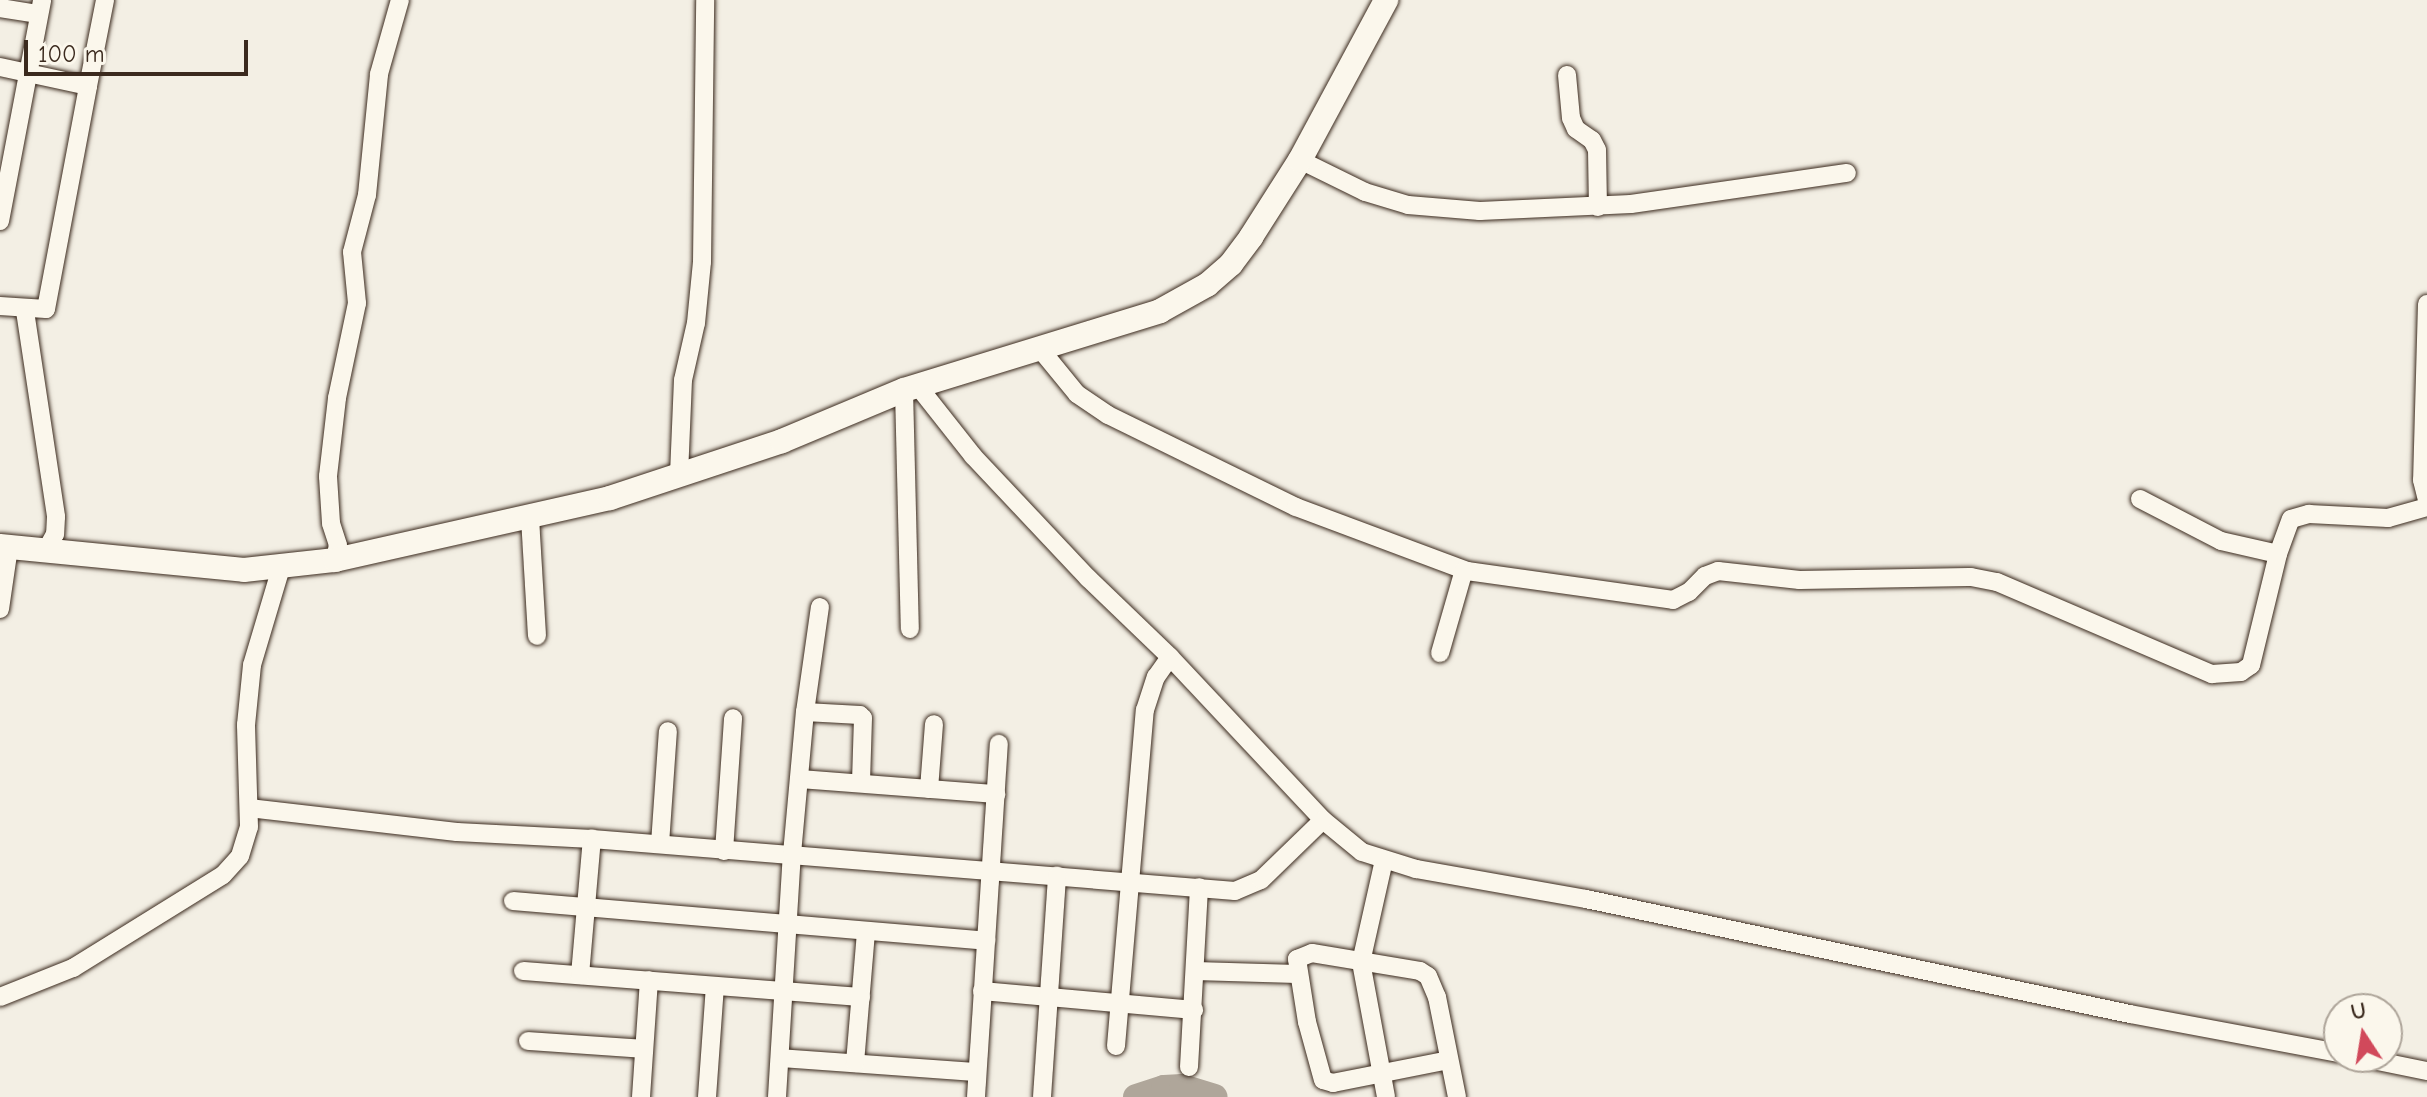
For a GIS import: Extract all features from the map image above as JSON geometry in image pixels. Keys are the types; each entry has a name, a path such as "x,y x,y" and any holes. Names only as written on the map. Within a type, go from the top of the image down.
{"street":[{"path":"0,306 25,311 46,309 105,0"},
{"path":"336,552 328,476 358,291 352,252 367,195 379,74 400,0"},
{"path":"679,466 683,380 696,323 702,262 705,0"},
{"path":"0,609 5,546 50,543 244,570 281,568 336,552 530,518 610,498 679,466 782,441 910,388 1160,311 1207,285 1237,255 1300,160 1386,0"},
{"path":"0,8 41,7 28,73 9,128 0,221"},
{"path":"0,67 88,86"},
{"path":"1567,75 1571,118 1576,129 1592,140 1597,150 1598,207"},
{"path":"1300,160 1365,192 1408,205 1480,211 1598,207 1691,197 1847,173"},
{"path":"2427,304 2422,480 2427,500"},
{"path":"25,311 56,517 50,543"},
{"path":"1041,350 1077,394 1108,415 1296,507 1464,570 1673,600 1689,592 1705,576 1718,571 1800,580 1971,577 1997,582 2212,674 2241,672 2251,665 2287,524 2299,515 2388,518 2427,507"},
{"path":"910,388 910,629"},
{"path":"910,388 1088,578 1170,657 1323,820 1362,852 1384,860 1586,899 2114,1011 2323,1050"},
{"path":"2140,499 2210,536 2278,554"},
{"path":"530,518 537,636"},
{"path":"0,997 73,968 223,875 240,856 246,843 249,808 246,725 252,665 281,568"},
{"path":"1440,653 1464,570"},
{"path":"777,1097 792,854 805,712 820,607"},
{"path":"1116,1046 1145,710 1156,677 1170,657"},
{"path":"805,712 860,715 863,718 861,783"},
{"path":"724,851 733,718"},
{"path":"929,789 934,724"},
{"path":"660,844 668,731"},
{"path":"976,1097 999,744"},
{"path":"800,779 996,794"},
{"path":"249,808 457,832 792,854 1235,891 1249,888 1274,869 1323,820"},
{"path":"580,975 592,839"},
{"path":"1384,860 1361,962 1386,1097"},
{"path":"1042,1097 1057,876"},
{"path":"1189,1067 1199,887"},
{"path":"513,901 986,941"},
{"path":"855,1063 866,931"},
{"path":"1449,1060 1381,1074 1334,1090 1319,1076 1297,974 1297,959 1306,954 1420,971 1428,976 1437,997 1457,1097"},
{"path":"523,971 861,997"},
{"path":"1195,971 1297,974"},
{"path":"641,1097 649,980"},
{"path":"707,1097 715,986"},
{"path":"982,991 1194,1010"},
{"path":"528,1041 644,1049"},
{"path":"780,1058 977,1072"},
{"path":"2403,1066 2427,1071"}],"waterway":[{"path":"1136,1097 1164,1088 1182,1087 1214,1097"}]}
